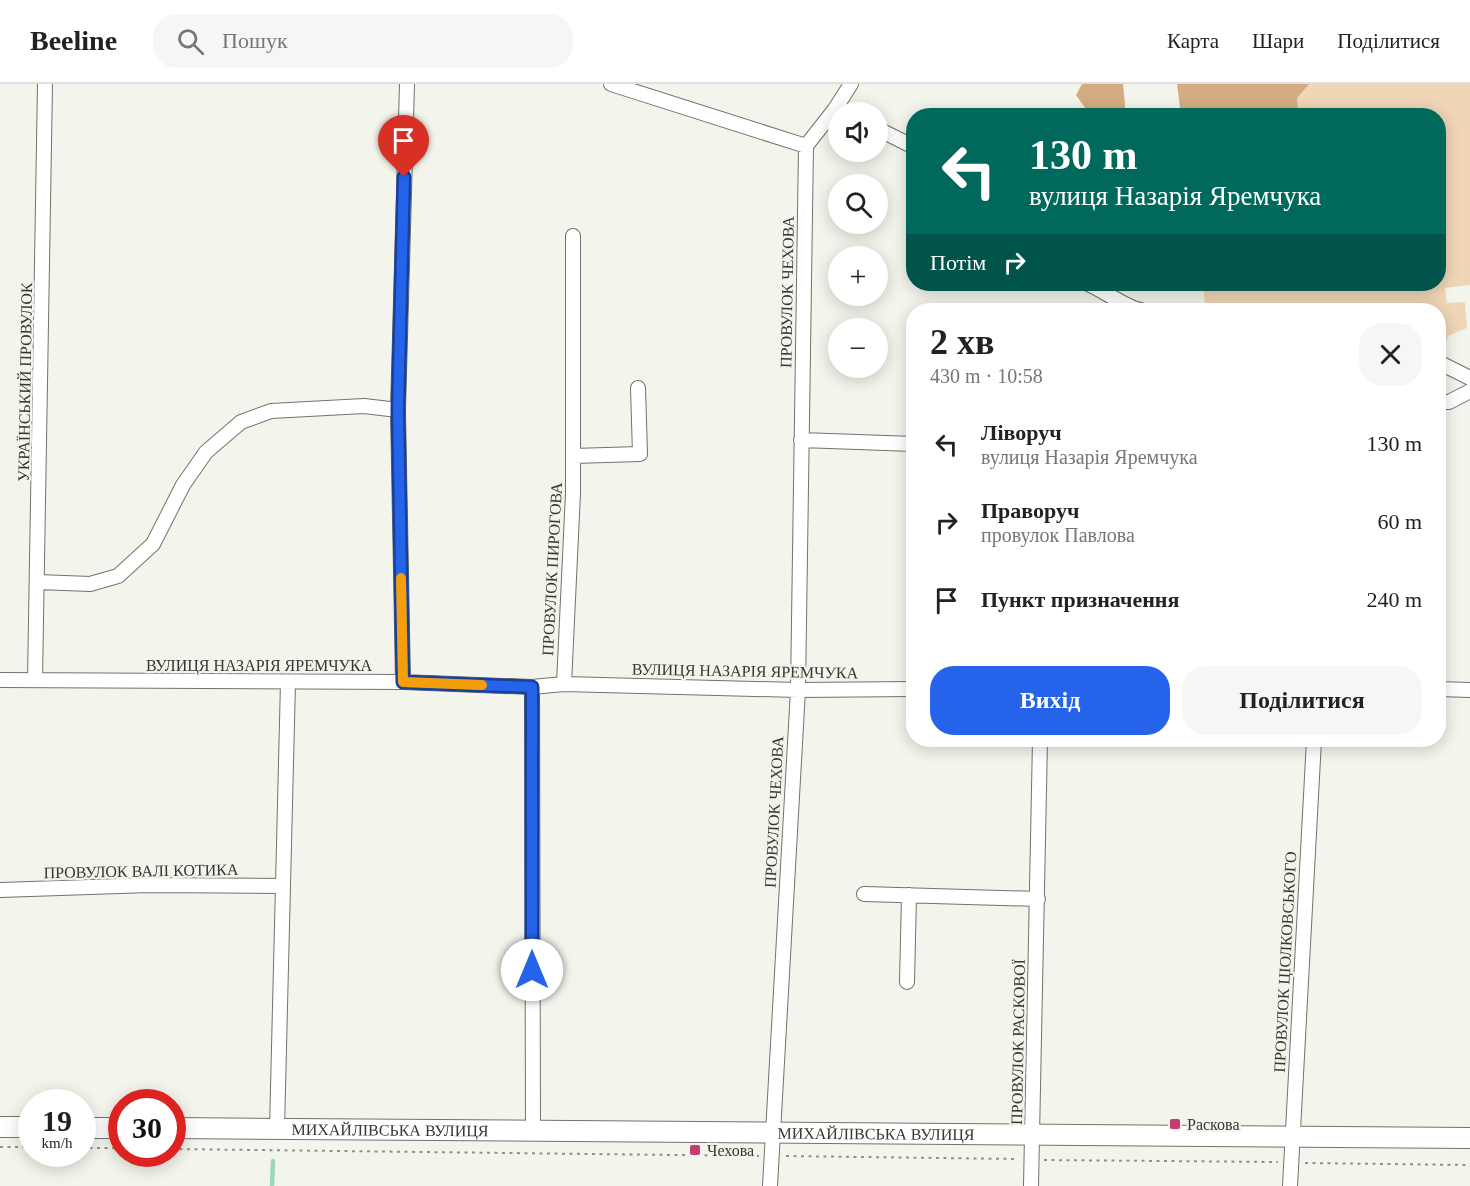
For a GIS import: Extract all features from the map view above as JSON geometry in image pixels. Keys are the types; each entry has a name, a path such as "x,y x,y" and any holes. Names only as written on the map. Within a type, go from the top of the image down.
{"main road":[{"path":"0,1127 18,1127"},
{"name":"МИХАЙЛІВСЬКА ВУЛИЦЯ","path":"186,1128 1470,1138"}],"street":[{"name":"УКРАЇНСЬКИЙ ПРОВУЛОК","path":"35,680 45,84"},
{"path":"403,682 398,410 406,84"},
{"path":"611,84 806,146 828,122"},
{"path":"842,102 851,84"},
{"path":"888,134 906,143"},
{"name":"ПРОВУЛОК ЧЕХОВА","path":"770,1186 798,690 806,146"},
{"name":"ПРОВУЛОК ПИРОГОВА","path":"564,684 573,456 573,236"},
{"path":"1104,291 1124,303"},
{"path":"1446,366 1470,378"},
{"path":"573,456 640,454 638,388"},
{"path":"1446,402 1470,391"},
{"path":"38,582 90,584 118,576 153,544 183,485 206,452 241,422 271,411 364,406 398,410"},
{"path":"801,440 906,444"},
{"name":"ВУЛИЦЯ НАЗАРІЯ ЯРЕМЧУКА","path":"0,680 403,682 532,687 564,684 798,690 906,689"},
{"path":"277,1129 288,682"},
{"path":"532,687 532,1131"},
{"path":"1446,689 1470,690"},
{"name":"ПРОВУЛОК РАСКОВОЇ","path":"1031,1186 1040,747"},
{"name":"ПРОВУЛОК ЦІОЛКОВСЬКОГО","path":"1290,1186 1314,747"},
{"name":"ПРОВУЛОК ВАЛІ КОТИКА","path":"0,890 150,885 283,886"},
{"path":"864,894 1038,899"},
{"path":"907,982 909,895"}],"path":[{"path":"0,1147 18,1147"},
{"path":"186,1149 1470,1165"}],"shaded area":[{"path":"1082,84 1123,84 1125,108 1085,108 1076,95"},
{"path":"1177,84 1309,84 1297,98 1298,108 1180,108"},
{"path":"1183,84 1470,84 1470,285 1446,288 1446,108 1185,108"},
{"path":"1204,291 1445,291 1447,303 1465,302 1467,328 1448,336 1446,343 1446,303 1205,303"}],"waterway":[{"path":"272,1186 273,1161"}],"slow traffic":[{"path":"401,578 403,682 482,685"}],"place":[{"name":"Раскова","path":"1175,1124"},
{"name":"Чехова","path":"695,1150"}],"route":[{"path":"404,177 398,410 403,682 532,687 532,970"}]}
